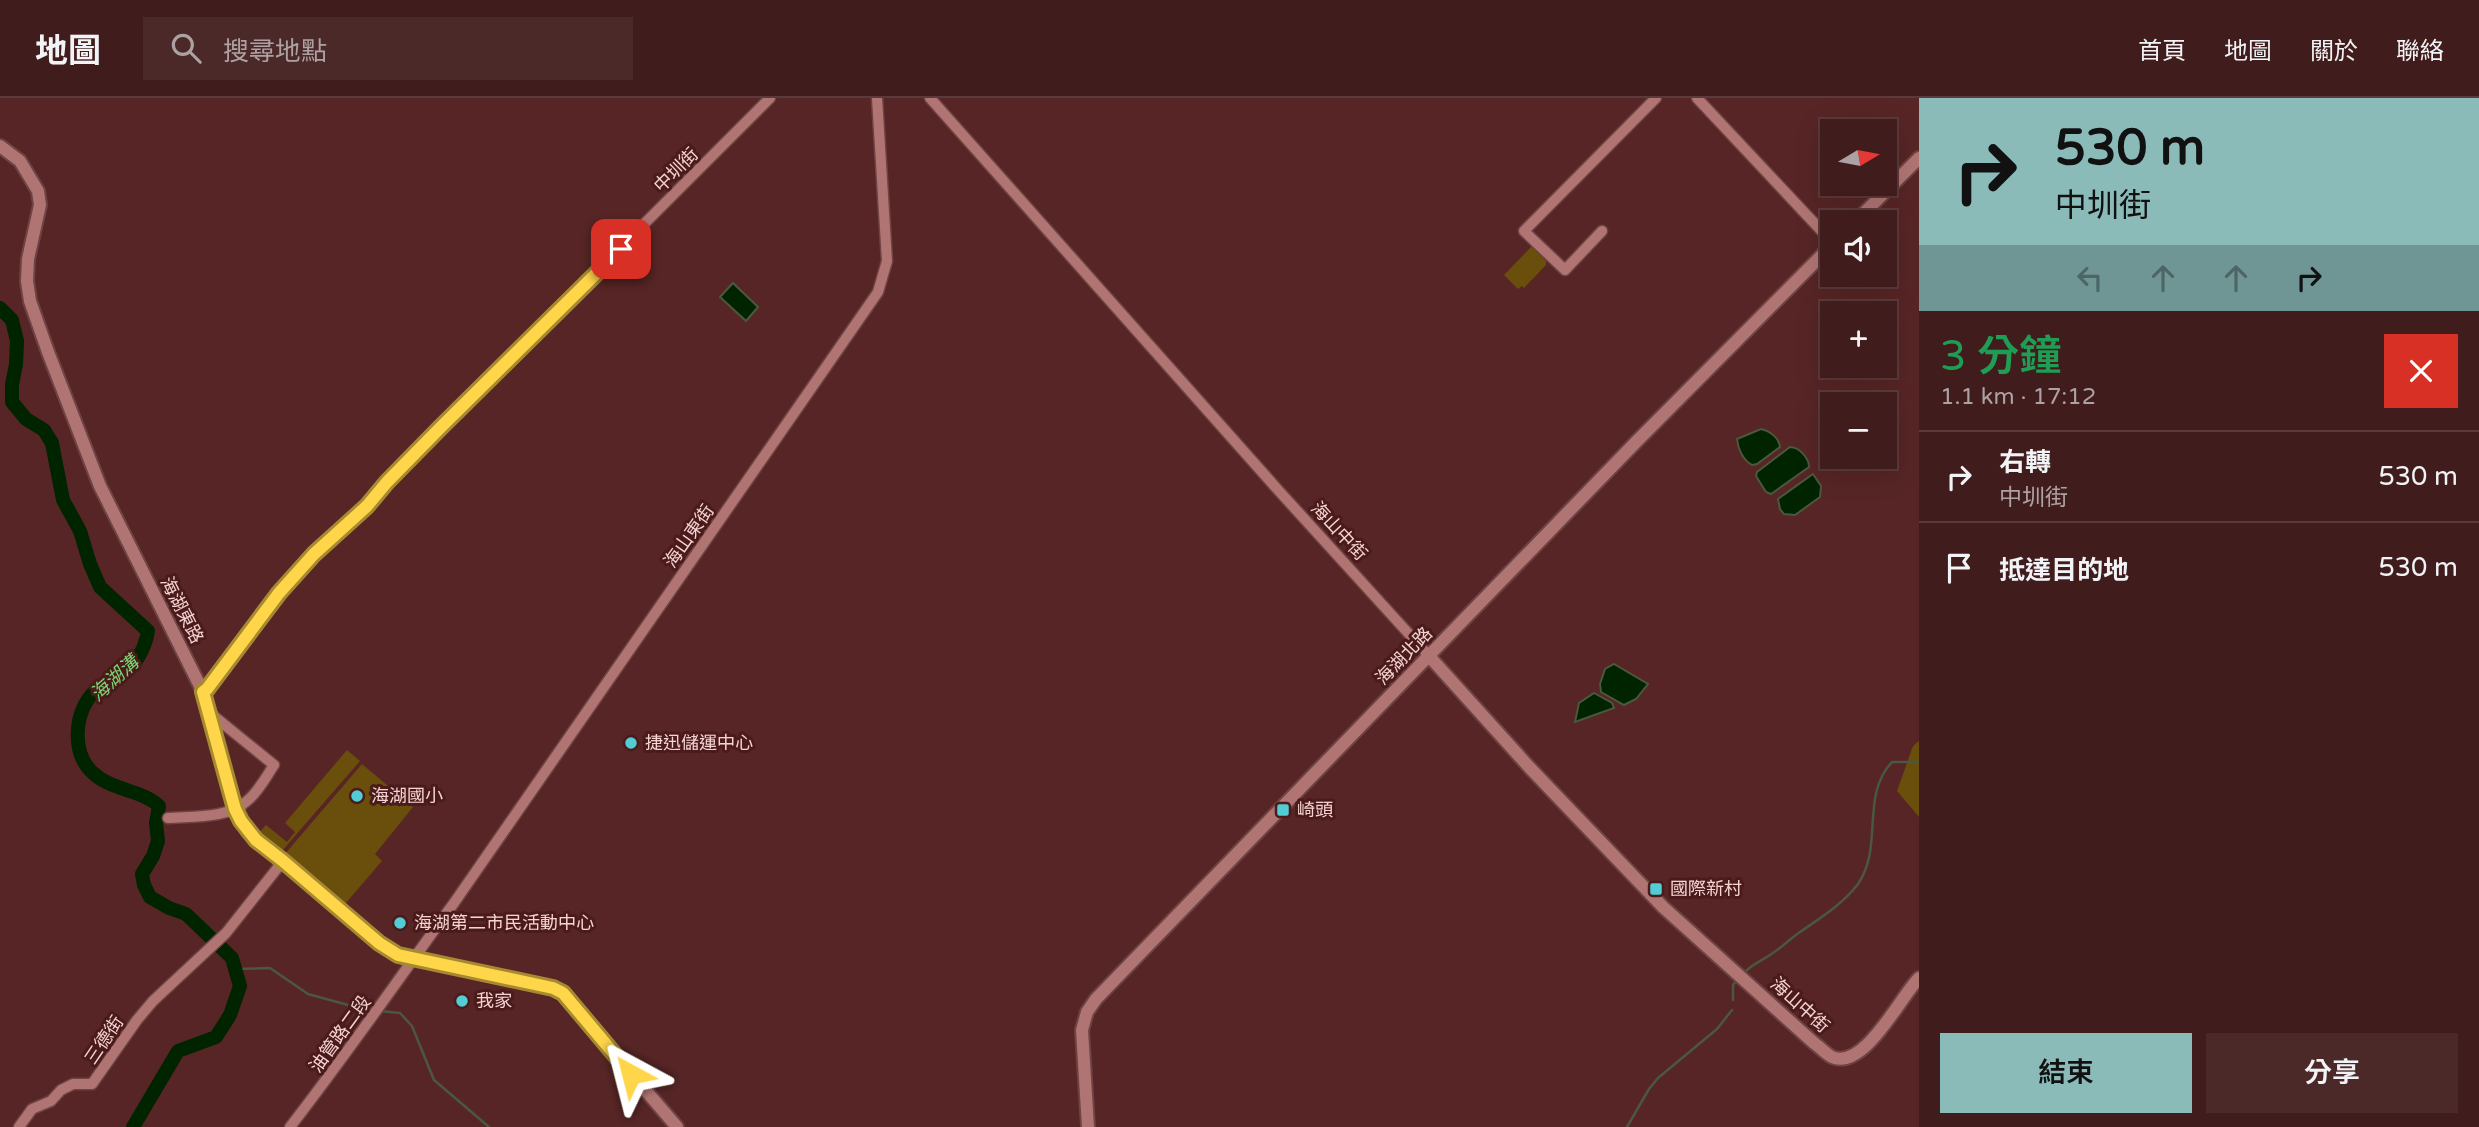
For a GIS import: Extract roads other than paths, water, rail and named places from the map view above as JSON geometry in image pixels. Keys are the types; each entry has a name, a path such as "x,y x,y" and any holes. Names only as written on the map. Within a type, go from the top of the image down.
{"street":[{"name":"中圳街","path":"203,692 279,593 314,554 367,506 431,436 605,267 641,227 770,98"},
{"name":"海山東街","path":"413,959 878,292 887,261 877,98"},
{"name":"海山中街","path":"930,98 1279,491 1530,768 1664,907 1814,1043 1833,1058 1846,1058 1859,1052 1871,1042 1919,978"},
{"path":"1602,232 1565,270 1524,230 1656,98"},
{"path":"1697,98 1820,230"},
{"name":"海湖東路","path":"0,146 20,161 38,191 40,205 27,281 30,301 48,352 100,486 203,692 235,809 241,821 256,840 387,950 413,959 553,988 563,993 677,1127"},
{"path":"1867,210 1919,158"},
{"name":"海湖北路","path":"1088,1127 1082,1030 1087,1013 1097,999 1820,255"},
{"path":"168,818 217,814 235,809 247,801 274,765 210,713"},
{"name":"三德街","path":"19,1127 32,1109 51,1101 61,1090 73,1084 92,1084 153,1001 226,933 283,861"},
{"name":"油管路二段","path":"290,1127 349,1051 413,959"}],"waterway":[{"name":"海湖溝","path":"0,308 12,320 17,341 12,402 26,419 44,430 52,443 63,500 80,531 100,587 148,631 141,652 133,664 123,674 97,690 87,701 79,722 78,744 81,755 86,765 101,779 144,796 159,806 156,823 158,841 142,874 144,885 150,897 186,914 232,958 240,986 230,1015 216,1037 178,1051 133,1127"},
{"path":"1744,973 1831,910 1858,884 1870,854 1874,806 1882,775 1892,762 1919,762"},
{"path":"235,969 270,968 308,994 374,1010"},
{"path":"1733,1000 1733,985 1737,980"},
{"path":"1627,1127 1658,1078 1717,1029 1732,1010"},
{"path":"380,1011 400,1013 412,1026 434,1080 489,1127"}],"place":[{"name":"捷迅儲運中心","path":"631,743"},
{"name":"海湖國小","path":"357,796"},
{"name":"崎頭","path":"1283,810"},
{"name":"國際新村","path":"1656,889"},
{"name":"海湖第二市民活動中心","path":"400,923"},
{"name":"我家","path":"462,1001"}]}
